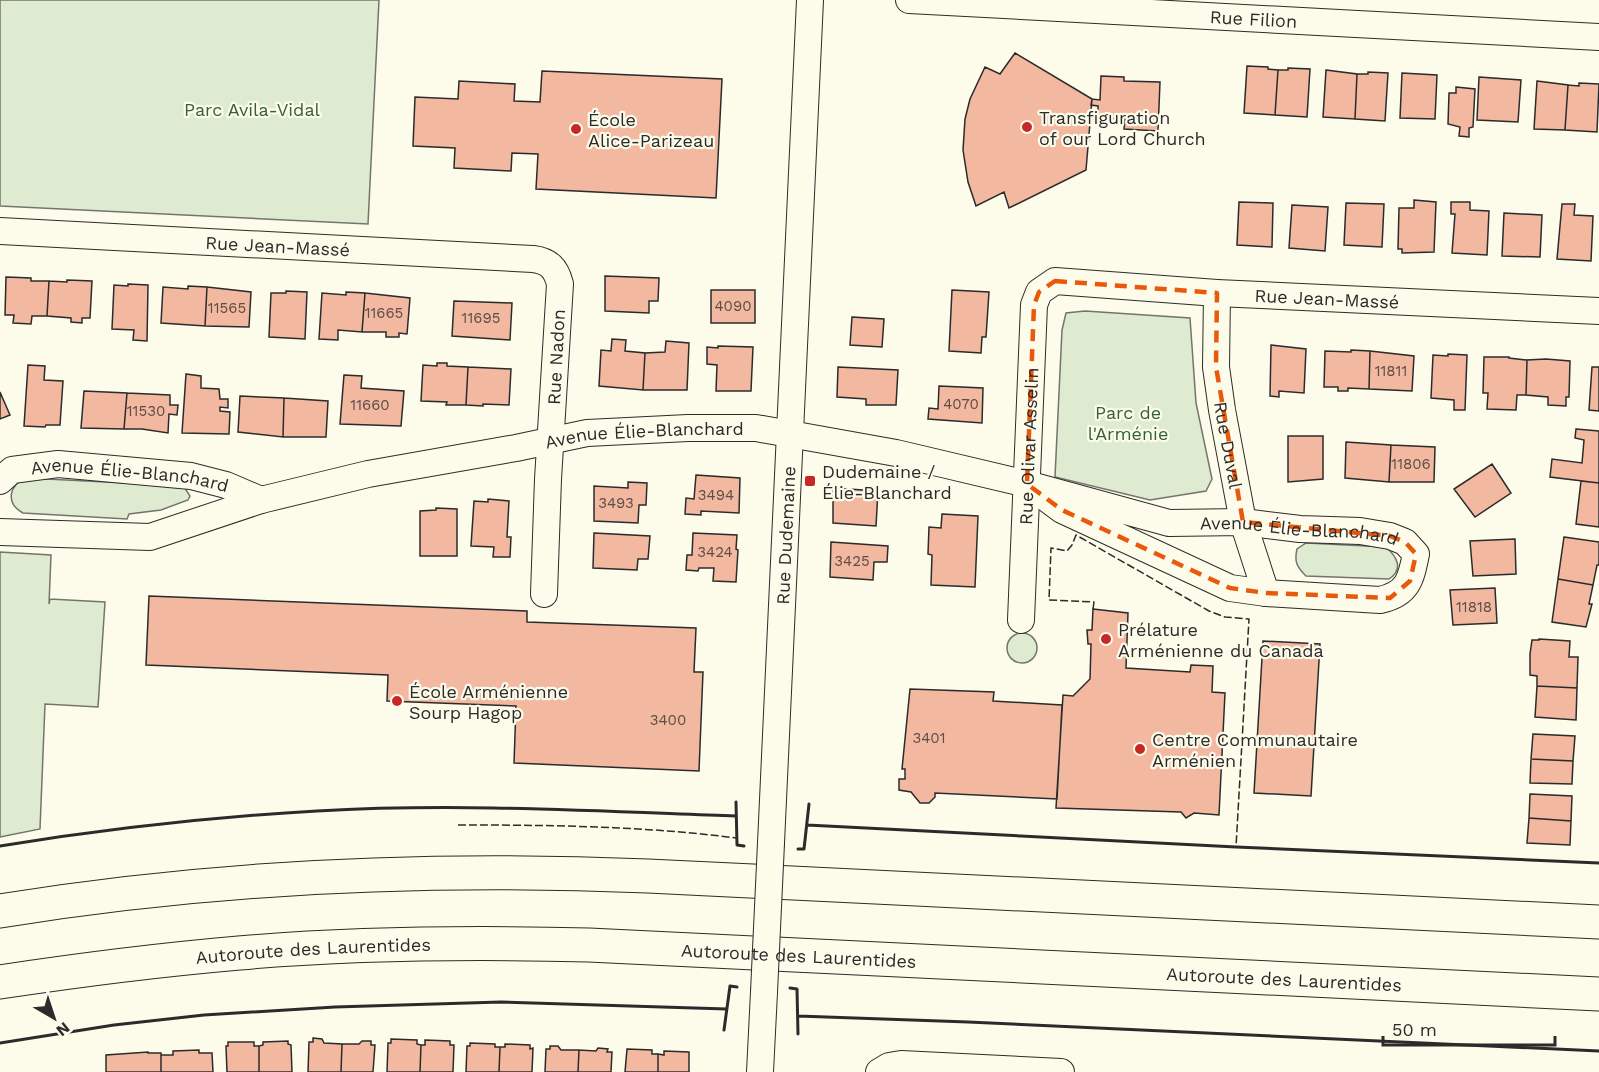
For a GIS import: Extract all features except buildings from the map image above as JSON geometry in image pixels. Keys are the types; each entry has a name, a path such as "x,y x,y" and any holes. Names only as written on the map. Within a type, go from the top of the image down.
{"highway":[{"path":"0,911 100,896 252,880 373,874 513,872 1599,922"},
{"name":"Autoroute des Laurentides","path":"0,982 117,965 240,953 364,945 486,943 589,945 1599,994"}],"street":[{"name":"Rue Dudemaine","path":"760,1072 810,0"},
{"name":"Rue Filion","path":"909,0 1599,37"},
{"name":"Rue Jean-Massé","path":"0,231 533,259 544,260 552,266"},
{"name":"Rue Nadon","path":"544,594 560,284 552,266"},
{"name":"Rue Jean-Massé","path":"1055,281 1217,293 1599,311"},
{"name":"Rue Olivar Asselin","path":"1021,620 1034,305 1039,292 1055,281"},
{"name":"Rue Duval","path":"1217,293 1216,367 1222,410 1243,522 1266,593"},
{"name":"Avenue Élie-Blanchard","path":"0,532 150,537 261,500 368,474 587,433 688,428 756,428 896,453 1027,484 1169,523 1243,522 1300,529 1360,531 1390,536 1405,542 1416,554 1410,581 1390,598 1380,600 1266,593 1230,588 1062,510 1027,484"},
{"name":"Avenue Élie-Blanchard","path":"0,481 12,470 58,464 190,476 226,485 261,500"},
{"path":"879,1072 889,1066 901,1064 1061,1072"}],"highlighted area":[{"path":"1055,281 1217,293 1216,367 1243,522 1390,536 1405,542 1416,554 1410,581 1390,598 1266,593 1230,588 1062,510 1027,484 1034,305 1039,292"}],"green space":[{"name":"Parc Avila-Vidal","path":"0,0 379,0 368,224 0,206"},
{"name":"Parc de l'Arménie","path":"1085,311 1190,318 1196,403 1212,479 1206,491 1150,500 1055,477 1062,330 1066,313"},
{"path":"26,478 186,486 190,496 188,500 161,510 129,514 127,519 23,513 13,504 11,494 16,485"},
{"path":"1306,543 1386,547 1396,559 1398,567 1389,579 1306,576 1298,567 1296,557 1297,549"},
{"path":"0,552 51,555 49,604 50,599 105,602 98,707 45,704 40,829 0,837"},
{"path":"1022,633 1033,637 1037,648 1033,659 1022,663 1011,659 1007,648 1011,637"}],"fence":[{"path":"1093,609 1094,602 1049,600 1051,548 1067,551 1076,535 1209,611 1225,617 1249,619 1236,847"},
{"path":"458,825 632,829 736,838"}],"wall":[{"path":"736,802 737,845 744,846"},
{"path":"798,849 804,849 809,804"},
{"path":"0,846 197,820 369,809 526,809 736,816"},
{"path":"807,825 1599,863"},
{"path":"724,1030 730,986 737,987"},
{"path":"790,988 797,989 798,1034"},
{"path":"0,1043 114,1025 204,1015 335,1007 501,1002 727,1009"},
{"path":"798,1016 1599,1051"}],"place":[{"name":"Transfiguration of our Lord Church","path":"1027,127"},
{"name":"École Alice-Parizeau","path":"576,129"},
{"name":"Dudemaine / Élie-Blanchard","path":"810,481"},
{"name":"Prélature Arménienne du Canada","path":"1106,639"},
{"name":"École Arménienne Sourp Hagop","path":"397,701"},
{"name":"Centre Communautaire Arménien","path":"1140,749"}]}
